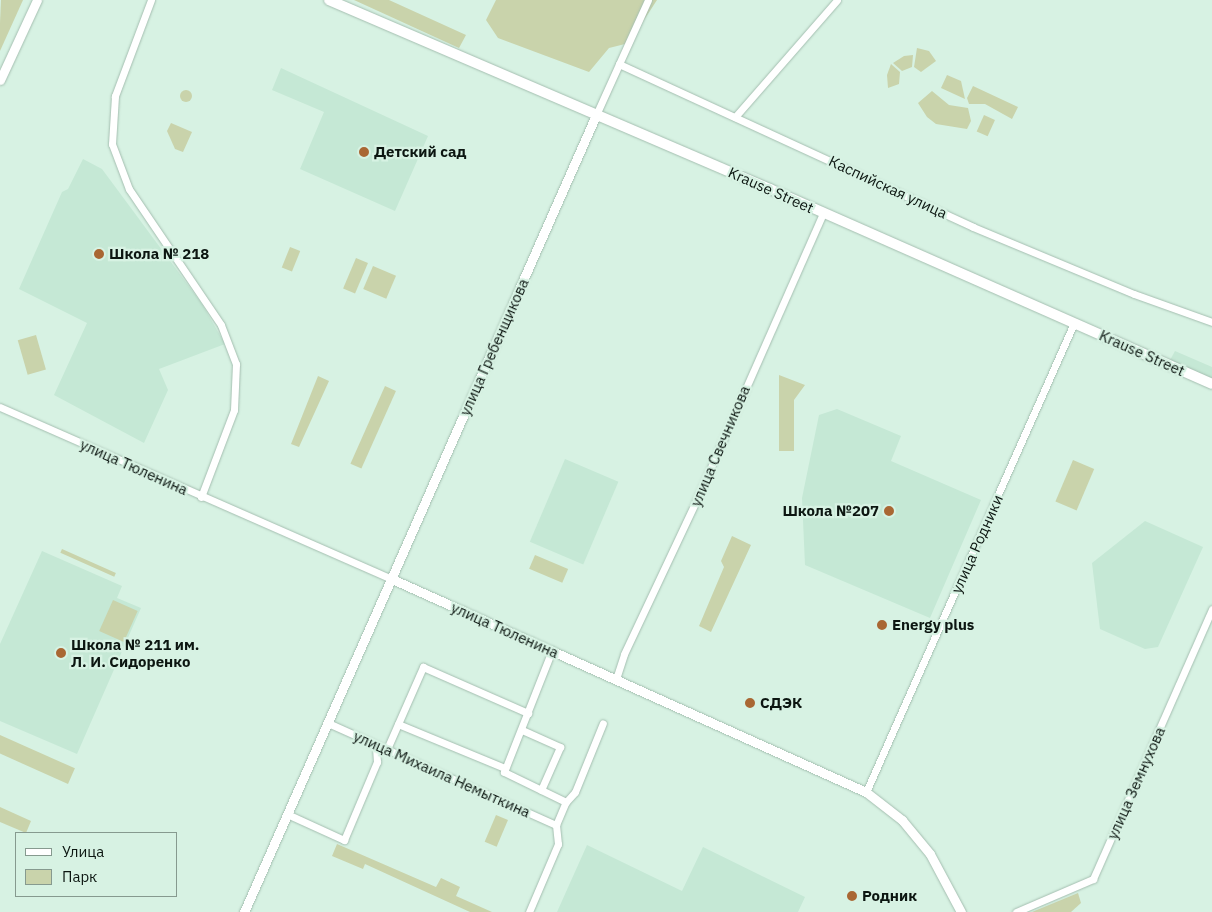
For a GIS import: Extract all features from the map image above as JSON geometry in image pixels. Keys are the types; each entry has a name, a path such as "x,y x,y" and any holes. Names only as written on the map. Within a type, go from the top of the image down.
{"main road":[{"name":"Krause Street","path":"329,0 823,213 1212,384"}],"street":[{"path":"0,80 37,0"},
{"path":"151,0 114,96 112,144 128,189 221,325 236,364 234,410 201,497"},
{"path":"596,115 648,0"},
{"path":"735,117 837,0"},
{"name":"Каспийская улица","path":"619,64 973,226 1134,294 1212,322"},
{"name":"улица Гребенщикова","path":"244,912 596,115"},
{"name":"улица Свечникова","path":"616,678 624,654 700,492 823,213"},
{"name":"улица Родники","path":"866,792 1074,323"},
{"name":"улица Тюленина","path":"0,407 616,678 866,792 902,820 930,854 961,912"},
{"name":"улица Земнухова","path":"1016,912 1093,879 1212,609"},
{"path":"552,650 504,772 566,802"},
{"path":"387,749 423,667 528,712"},
{"name":"улица Михаила Немыткина","path":"328,723 556,825"},
{"path":"529,912 558,844 556,825 566,802 575,792 603,723"},
{"path":"398,724 505,768"},
{"path":"522,730 560,747 541,790"},
{"path":"287,814 344,840 377,762 376,748"}],"shaded area":[{"name":"Детский сад","path":"281,68 428,136 395,211 300,169 324,112 272,90"},
{"name":"Школа № 218","path":"83,159 102,169 202,304 225,344 159,369 168,390 144,443 54,395 87,323 19,289 62,192 68,189"},
{"path":"1175,351 1212,367 1212,381 1169,362"},
{"name":"Школа №207","path":"837,409 901,436 891,461 981,500 930,618 805,565 802,498 819,415"},
{"path":"565,459 618,482 583,565 530,542"},
{"path":"1145,521 1203,547 1158,647 1145,649 1100,629 1092,563"},
{"name":"Школа № 211 им. Л. И. Сидоренко","path":"42,551 122,586 117,598 141,608 77,754 0,721 0,644"},
{"path":"587,845 682,891 703,847 805,897 798,912 557,912"}],"green space":[{"path":"1,0 23,0 0,51 0,23"},
{"path":"354,0 389,0 466,35 459,48"},
{"path":"496,0 657,0 629,43 609,48 589,72 498,38 486,20"},
{"path":"917,48 929,51 936,61 921,72 914,67"},
{"path":"913,55 912,67 902,71 893,63 904,56"},
{"path":"891,64 900,72 899,84 888,88 887,75"},
{"path":"947,75 961,81 965,99 941,88"},
{"path":"973,86 1018,107 1012,119 985,104 969,104 967,98"},
{"path":"188,90 191,91 191,101 184,102 181,101 180,94 181,91"},
{"path":"932,91 949,105 968,108 971,121 967,129 936,124 927,117 918,103"},
{"path":"984,115 995,120 988,136 977,131"},
{"path":"171,123 192,132 183,152 175,149 167,131"},
{"path":"290,247 300,251 292,272 282,267"},
{"path":"356,258 368,263 355,293 343,288"},
{"path":"373,266 396,276 386,299 363,289"},
{"path":"36,335 46,370 28,375 18,340"},
{"path":"779,375 805,385 794,400 794,451 779,451"},
{"path":"318,376 329,381 299,447 291,444"},
{"path":"385,386 396,391 361,469 350,464"},
{"path":"1073,460 1094,469 1077,510 1055,501"},
{"path":"732,536 751,545 711,632 699,626 724,567 721,561"},
{"path":"62,549 116,573 114,577 60,553"},
{"path":"535,555 568,569 562,583 529,569"},
{"path":"113,600 138,611 124,642 99,631"},
{"path":"0,735 75,768 68,784 0,754"},
{"path":"0,807 31,821 26,832 0,822"},
{"path":"496,815 508,820 497,847 485,842"},
{"path":"337,844 436,887 441,878 460,887 456,896 492,912 470,912 365,864 363,869 332,856"},
{"path":"1078,893 1081,903 1071,912 1032,912"}],"place":[{"name":"Детский сад","path":"364,152"},
{"name":"Школа № 218","path":"99,254"},
{"name":"Школа №207","path":"889,511"},
{"name":"Energy plus","path":"882,625"},
{"name":"Школа № 211 им. Л. И. Сидоренко","path":"61,653"},
{"name":"СДЭК","path":"750,703"},
{"name":"Родник","path":"852,896"}]}
